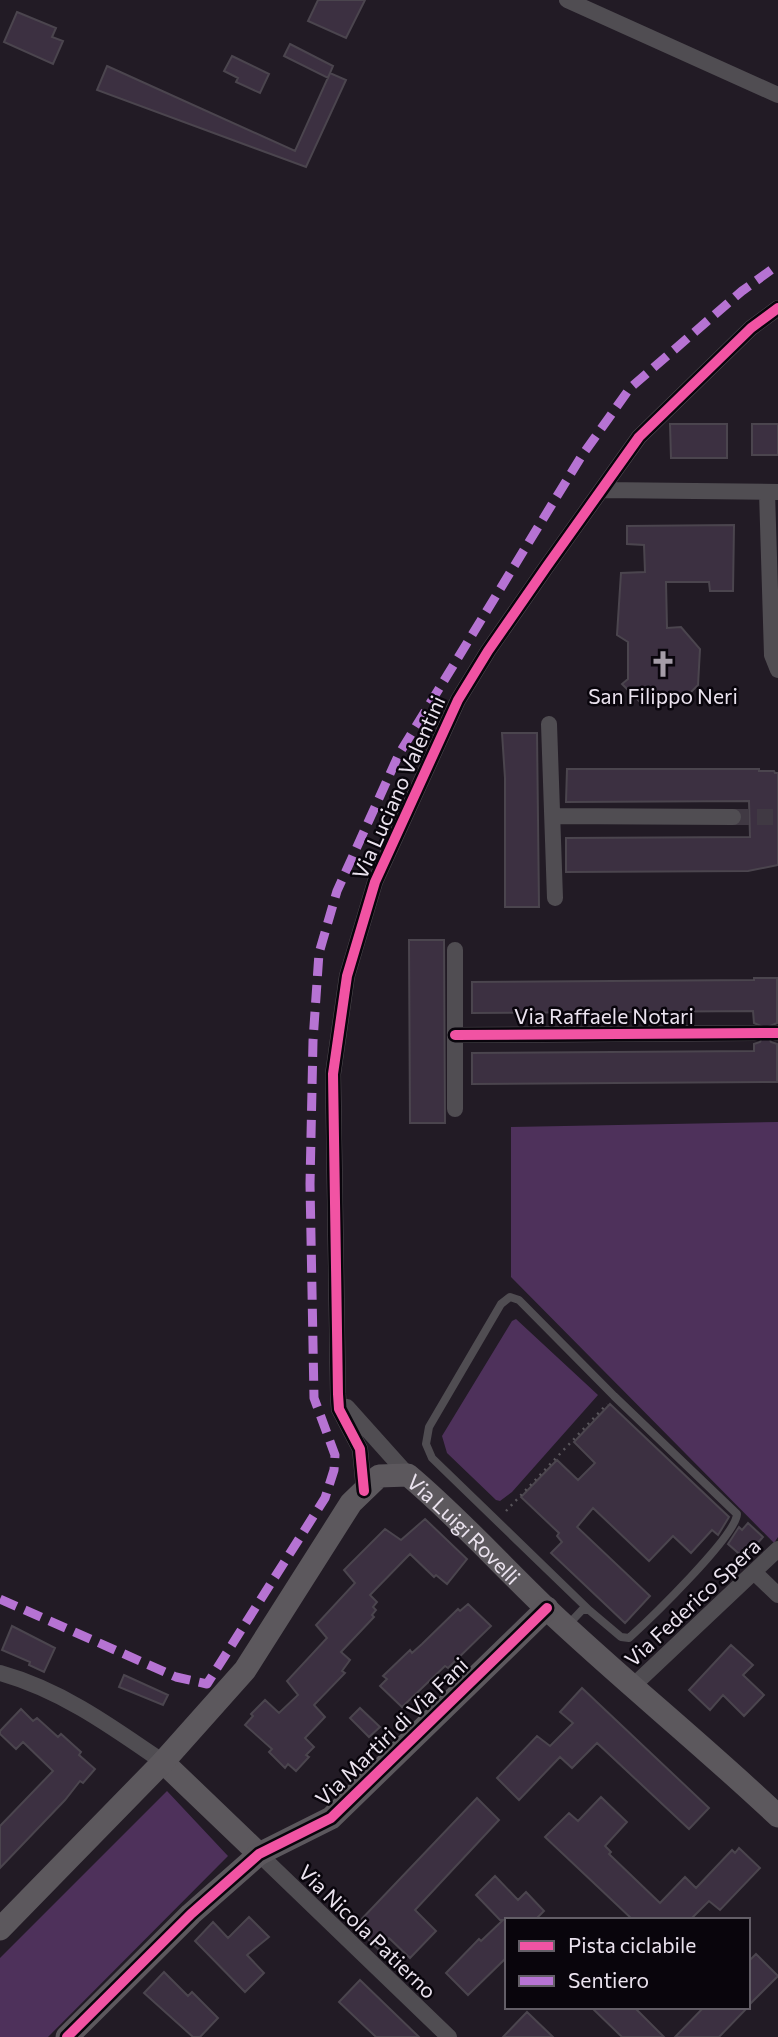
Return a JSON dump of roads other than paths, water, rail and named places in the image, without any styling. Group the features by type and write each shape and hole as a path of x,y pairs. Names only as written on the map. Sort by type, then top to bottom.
{"street":[{"path":"567,0 778,95"},
{"name":"Via Luciano Valentini","path":"364,1491 360,1448 339,1409 333,1074 347,976 375,881 458,701 488,651 639,437 751,328 778,309"},
{"path":"602,490 773,492 772,655 778,670"},
{"path":"549,724 555,898"},
{"path":"553,816 733,817"},
{"path":"455,950 455,1110"},
{"name":"Via Raffaele Notari","path":"455,1035 754,1033"},
{"path":"338,1394 351,1414 408,1475"},
{"name":"Via Luigi Rovelli","path":"163,1762 245,1670 351,1503 379,1476 408,1475 472,1532 547,1608 778,1816"},
{"name":"Via Federico Spera","path":"634,1685 778,1549"},
{"path":"754,1572 778,1595"},
{"name":"Via Martiri di Via Fani","path":"67,2037 191,1914 259,1854 331,1818 547,1608"},
{"path":"0,1673 20,1678 59,1695 100,1718 163,1762 259,1854"},
{"path":"0,1929 163,1762"},
{"name":"Via Nicola Patierno","path":"259,1854 449,2037"}],"lane":[{"path":"567,1626 582,1610 589,1610 621,1637 629,1638 724,1541 736,1521 737,1514 519,1300 510,1297 501,1304 429,1427 426,1444 432,1458 589,1610"}],"tunnel":[{"path":"733,817 778,817"}],"place":[{"name":"San Filippo Neri","path":"663,664"}]}
